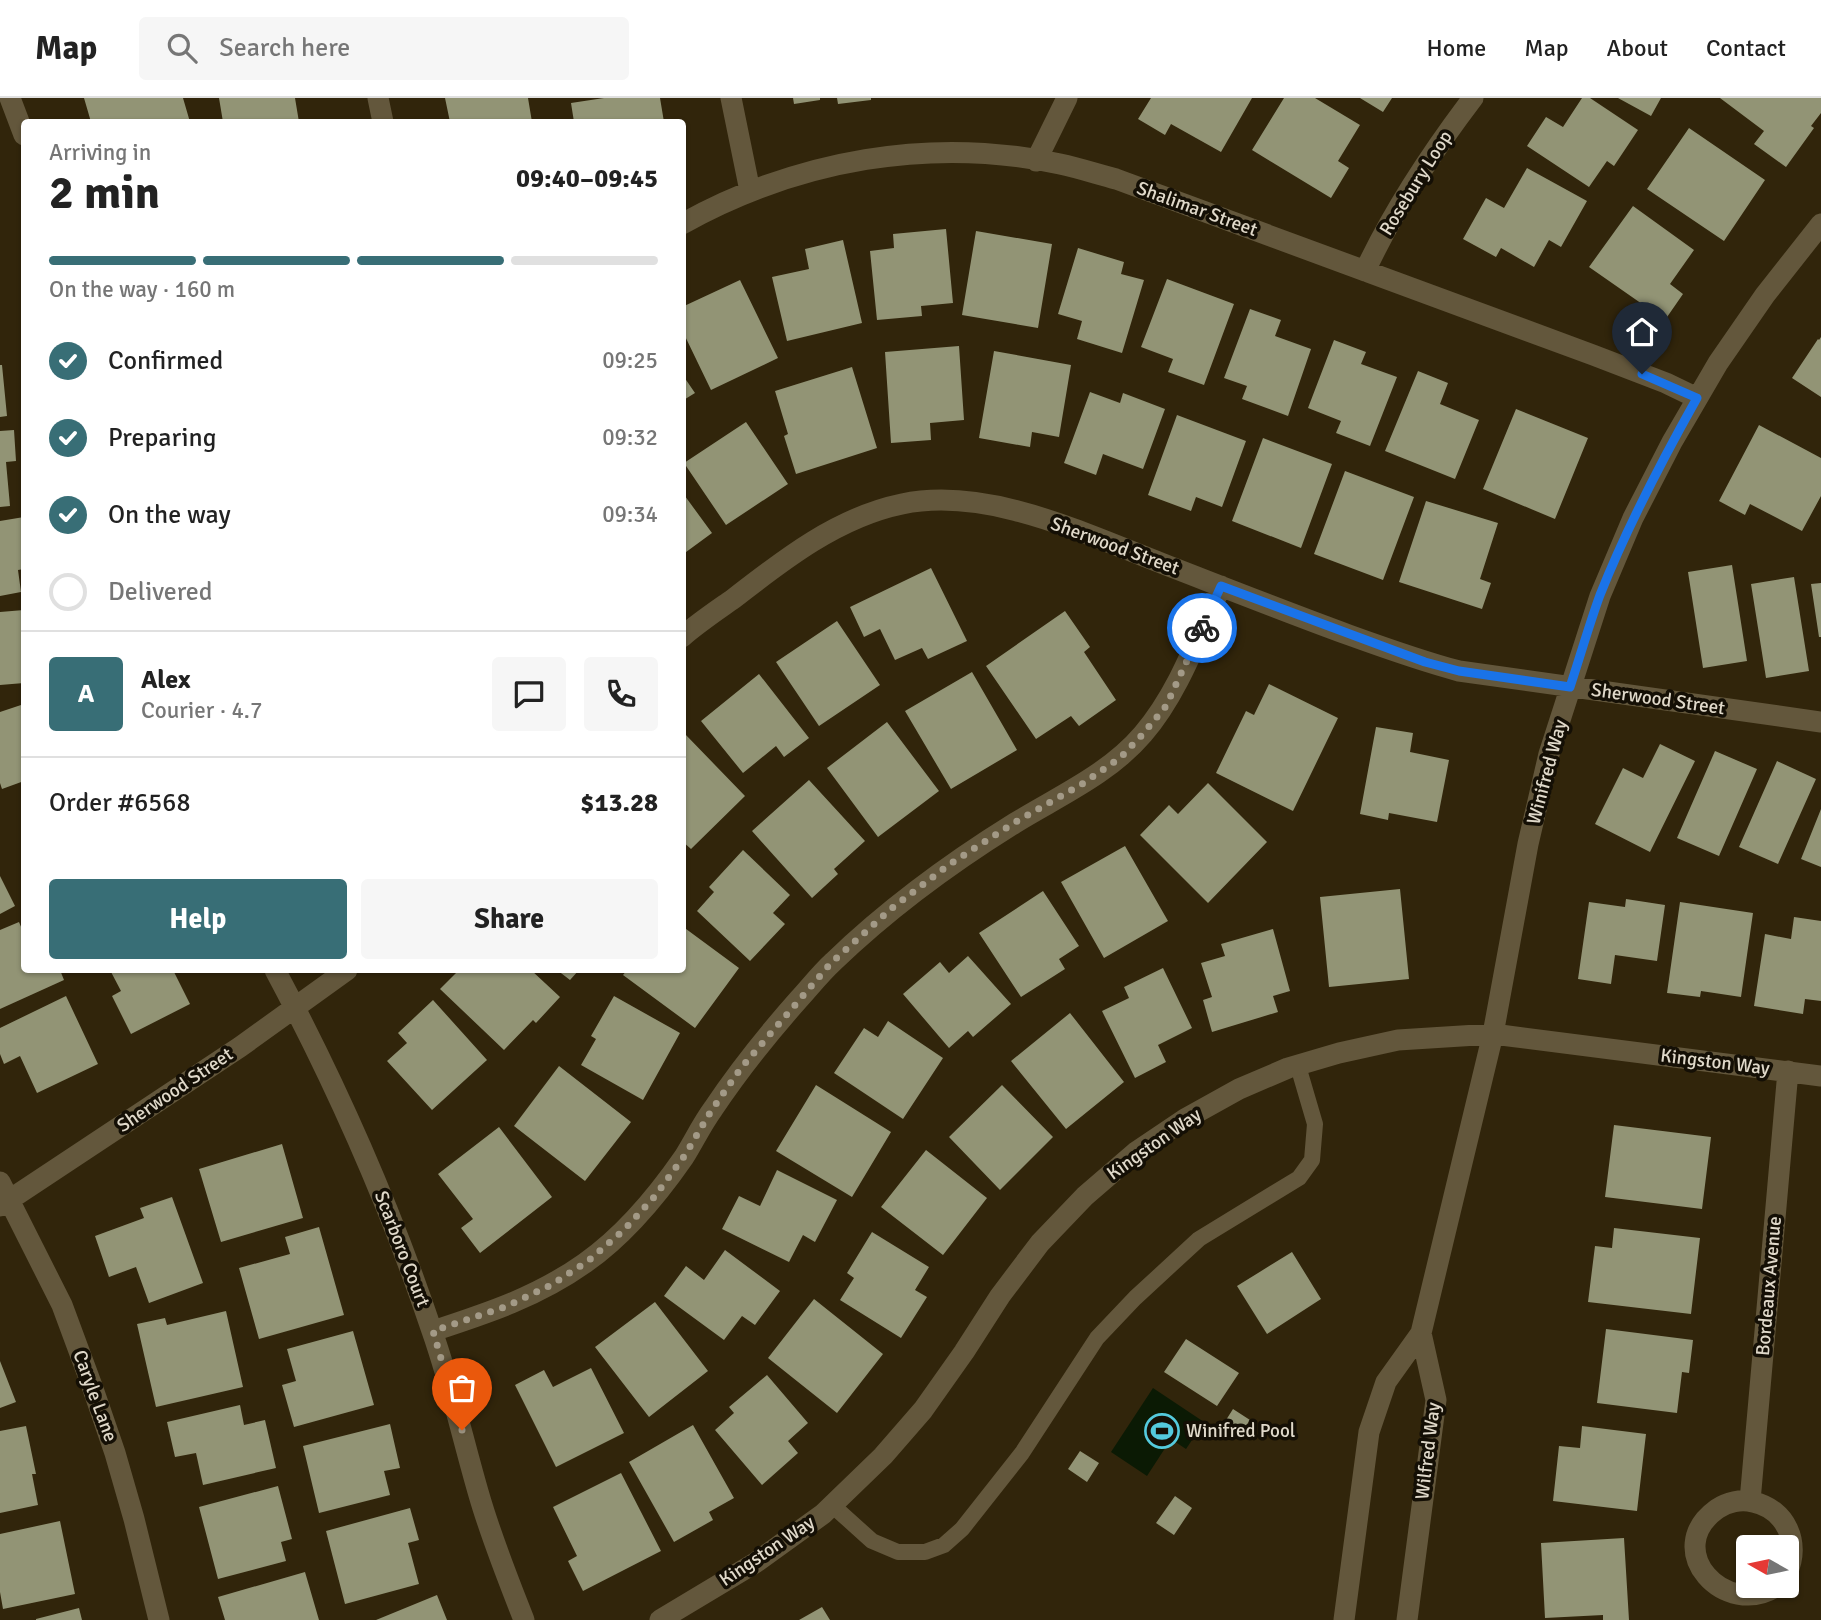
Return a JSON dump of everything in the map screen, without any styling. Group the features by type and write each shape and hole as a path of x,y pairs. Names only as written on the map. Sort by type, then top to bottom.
{"street":[{"path":"10,98 21,127"},
{"path":"378,98 382,119"},
{"path":"732,98 750,191"},
{"path":"1036,160 1067,98"},
{"name":"Rosebury Loop","path":"1365,271 1383,233 1415,182 1450,128 1474,98"},
{"name":"Shalimar Street","path":"686,221 750,191 820,168 883,156 946,152 1036,160 1116,179 1593,355 1697,398"},
{"name":"Winifred Way","path":"1421,1333 1493,1034 1528,844 1549,754 1600,596 1633,518 1697,398 1765,295 1821,225"},
{"name":"Sherwood Street","path":"686,634 766,573 861,515 902,504 936,499 975,501 1062,525 1425,662 1459,671 1821,722"},
{"path":"433,1331 505,1307 551,1285 588,1261 624,1230 655,1196 685,1155 741,1068 831,963 892,908 950,864 1082,784 1120,758 1142,735 1166,706 1221,586"},
{"name":"Scarboro Court","path":"277,973 335,1090 378,1185 412,1272 433,1331 479,1495 501,1563 524,1620"},
{"name":"Sherwood Street","path":"3,1196 218,1062 343,973"},
{"name":"Kingston Way","path":"660,1620 755,1563 823,1514 883,1456 923,1410 1000,1296 1040,1243 1085,1196 1136,1152 1185,1119 1239,1089 1339,1052 1398,1040 1493,1034 1821,1076"},
{"name":"Bordeaux Avenue","path":"1750,1501 1788,1071"},
{"name":"Caryle Lane","path":"3,1196 62,1306 92,1386 134,1519 159,1620"},
{"path":"1344,1620 1369,1432 1385,1382 1421,1333"},
{"name":"Wilfred Way","path":"1407,1620 1436,1400 1421,1333"},
{"path":"1755,1598 1738,1599 1723,1595 1710,1586 1701,1574 1696,1559 1695,1544 1699,1529 1708,1516 1720,1506 1735,1501 1750,1501 1767,1506 1780,1516 1790,1535"}],"lane":[{"path":"832,1504 872,1541 898,1552 925,1552 944,1545 962,1529 1022,1453 1097,1338 1135,1298 1199,1239 1299,1178 1312,1160 1315,1124 1298,1066"}],"shaded area":[{"name":"Winifred Pool","path":"1153,1388 1204,1422 1186,1449 1171,1439 1147,1476 1111,1452"}],"building":[{"path":"84,98 183,98 189,119 90,119"},
{"path":"219,98 295,98 298,119 222,119"},
{"path":"445,98 528,98 532,119 449,119"},
{"path":"604,98 660,98 664,119 574,119 571,103"},
{"path":"793,98 820,98 820,100 794,104"},
{"path":"837,98 871,98 871,100 838,104"},
{"path":"1151,98 1252,98 1221,152 1171,124 1165,135 1138,119"},
{"path":"1284,98 1315,98 1360,125 1338,161 1349,168 1331,198 1252,150"},
{"path":"1360,98 1392,98 1383,112"},
{"path":"1582,98 1590,98 1638,130 1614,166 1607,161 1589,187 1527,146 1546,117 1563,127"},
{"path":"1618,98 1661,98 1651,116"},
{"path":"1720,98 1821,98 1821,113 1811,126 1814,128 1786,167 1754,144 1764,131"},
{"path":"1689,128 1765,180 1724,241 1647,189"},
{"path":"1527,168 1587,201 1561,247 1549,240 1534,267 1501,248 1496,257 1463,239 1486,198 1504,208"},
{"path":"1633,206 1694,250 1670,284 1683,294 1665,320 1589,267"},
{"path":"946,229 953,303 921,306 922,316 877,320 870,251 894,248 893,234"},
{"path":"976,231 1052,244 1038,328 962,315"},
{"path":"843,240 862,323 787,341 772,277 809,269 805,249"},
{"path":"1078,248 1124,262 1121,274 1144,280 1122,353 1077,339 1082,321 1058,314"},
{"path":"1167,279 1234,304 1204,385 1168,372 1173,359 1141,347"},
{"path":"740,280 778,358 711,390 686,338 686,305"},
{"path":"1250,309 1281,320 1275,336 1311,349 1288,416 1242,399 1247,386 1224,378"},
{"path":"1821,337 1821,397 1792,378"},
{"path":"1334,340 1366,352 1361,364 1397,377 1370,446 1336,433 1341,421 1308,408"},
{"path":"959,346 964,420 930,423 931,440 891,443 885,352"},
{"path":"994,351 1071,365 1059,437 1032,432 1030,447 979,438"},
{"path":"0,365 7,416 0,417"},
{"path":"852,367 877,448 796,474 784,436 788,434 775,391"},
{"path":"1418,371 1448,383 1440,404 1479,420 1455,479 1385,451"},
{"path":"686,380 695,393 686,399"},
{"path":"1090,392 1120,403 1123,393 1165,409 1143,469 1103,454 1096,475 1064,463"},
{"path":"1516,409 1588,438 1555,519 1483,489"},
{"path":"1177,415 1246,441 1222,507 1196,497 1191,511 1148,495"},
{"path":"746,422 788,484 726,525 686,466 686,462"},
{"path":"1759,425 1821,458 1821,496 1802,531 1750,504 1745,515 1719,501"},
{"path":"14,430 16,461 6,462 10,506 0,507 0,431"},
{"path":"1263,438 1332,464 1301,548 1232,521"},
{"path":"1345,471 1414,497 1383,580 1314,554"},
{"path":"686,497 712,533 686,552"},
{"path":"1426,501 1498,523 1480,579 1491,583 1482,609 1399,582"},
{"path":"21,518 21,570 18,570 21,592 0,596 0,521"},
{"path":"1732,565 1747,661 1703,668 1688,572"},
{"path":"931,568 967,641 928,659 922,648 895,660 880,629 864,637 850,607"},
{"path":"1794,577 1809,671 1766,678 1751,584"},
{"path":"1821,583 1821,637 1819,637 1811,584"},
{"path":"21,610 21,683 0,685 0,612"},
{"path":"1065,611 1090,647 1084,652 1116,700 1079,726 1071,716 1036,739 986,666"},
{"path":"837,621 880,685 819,726 776,662"},
{"path":"972,672 1017,750 951,789 905,711"},
{"path":"759,674 809,738 784,757 776,746 743,773 701,721"},
{"path":"1269,684 1338,718 1293,811 1216,773 1246,711 1254,715"},
{"path":"21,705 21,782 2,789 0,783 0,712"},
{"path":"887,722 939,791 878,837 827,768"},
{"path":"1376,727 1413,733 1410,752 1449,760 1437,822 1389,813 1388,820 1360,814"},
{"path":"686,735 745,796 691,849 686,845"},
{"path":"1660,744 1695,761 1650,852 1595,824 1623,768 1643,778"},
{"path":"1715,751 1757,769 1719,856 1677,838"},
{"path":"1777,761 1816,779 1778,864 1739,847"},
{"path":"809,780 865,841 834,869 838,874 812,898 752,831"},
{"path":"1208,783 1267,842 1208,903 1140,835 1169,805 1178,814"},
{"path":"1821,809 1821,867 1801,859"},
{"path":"1125,846 1168,921 1104,958 1061,882"},
{"path":"743,850 790,895 773,913 785,924 750,961 697,911 714,892 709,887"},
{"path":"0,876 15,906 0,914"},
{"path":"1400,889 1409,979 1329,987 1320,897"},
{"path":"1043,891 1079,946 1059,959 1065,969 1021,997 979,933"},
{"path":"1626,899 1665,905 1657,961 1615,955 1611,984 1578,979 1589,902 1625,907"},
{"path":"1680,902 1753,913 1741,997 1701,991 1700,997 1667,993"},
{"path":"1794,917 1821,921 1821,1001 1805,999 1803,1014 1754,1006 1765,934 1791,939"},
{"path":"19,922 21,973 61,973 64,980 0,1009 0,930"},
{"path":"686,929 739,968 695,1028 623,975 686,973"},
{"path":"1273,929 1290,991 1273,996 1278,1012 1212,1032 1203,1000 1212,997 1201,963 1225,956 1221,944"},
{"path":"968,956 1011,1004 973,1037 968,1031 949,1048 903,994 940,962 949,973"},
{"path":"1163,968 1192,1028 1158,1045 1166,1062 1135,1078 1102,1011 1129,998 1124,987"},
{"path":"112,973 174,973 190,1004 131,1034 112,996 121,991"},
{"path":"456,973 534,973 560,997 536,1023 533,1020 504,1050 440,989"},
{"path":"561,973 576,973 570,980"},
{"path":"66,996 98,1064 37,1093 20,1056 4,1064 0,1054 0,1028"},
{"path":"614,996 680,1033 643,1100 581,1065 596,1039 591,1036"},
{"path":"433,1000 487,1060 432,1110 387,1061 407,1043 398,1033"},
{"path":"1070,1013 1124,1082 1066,1129 1011,1061"},
{"path":"888,1021 943,1058 903,1119 834,1073 864,1028 878,1037"},
{"path":"559,1066 631,1122 585,1181 514,1126"},
{"path":"816,1085 891,1132 852,1197 776,1151"},
{"path":"1002,1085 1053,1137 1000,1190 949,1137"},
{"path":"1614,1125 1711,1137 1702,1209 1605,1197"},
{"path":"499,1127 552,1197 480,1253 461,1228 473,1219 438,1174"},
{"path":"282,1144 303,1218 221,1242 199,1169"},
{"path":"926,1150 987,1198 943,1255 881,1207"},
{"path":"777,1170 837,1200 815,1242 803,1235 789,1262 722,1229 739,1196 760,1206"},
{"path":"172,1197 203,1283 149,1303 136,1267 109,1277 95,1236 144,1218 140,1208"},
{"path":"319,1227 344,1315 259,1339 239,1268 290,1254 285,1237"},
{"path":"1614,1228 1700,1238 1691,1314 1588,1302 1595,1246 1612,1248"},
{"path":"872,1232 929,1267 915,1290 927,1297 901,1338 840,1300 854,1278 847,1273"},
{"path":"725,1250 780,1291 755,1325 742,1316 724,1340 664,1296 686,1266 704,1280"},
{"path":"1292,1252 1321,1299 1267,1334 1237,1286"},
{"path":"814,1299 883,1354 837,1413 768,1358"},
{"path":"655,1302 708,1371 649,1417 595,1347"},
{"path":"226,1311 243,1387 156,1407 137,1324 165,1318 167,1325"},
{"path":"1606,1329 1693,1340 1689,1373 1682,1372 1677,1413 1597,1403"},
{"path":"353,1331 374,1405 294,1427 282,1385 296,1381 287,1349"},
{"path":"1186,1339 1239,1373 1217,1406 1164,1372"},
{"path":"0,1361 16,1402 0,1408"},
{"path":"591,1368 624,1433 556,1467 515,1385 544,1370 553,1387"},
{"path":"767,1375 808,1423 788,1441 798,1453 762,1485 715,1430 734,1413 729,1407"},
{"path":"240,1405 244,1425 265,1420 276,1468 203,1485 196,1453 175,1457 167,1422"},
{"path":"1233,1409 1250,1420 1237,1439 1221,1428"},
{"path":"390,1424 400,1468 384,1471 390,1495 319,1513 303,1446"},
{"path":"693,1425 734,1498 709,1512 713,1520 674,1542 629,1462"},
{"path":"26,1426 36,1474 32,1474 38,1505 0,1513 0,1431"},
{"path":"1582,1426 1646,1434 1637,1511 1553,1501 1559,1446 1580,1448"},
{"path":"1080,1451 1099,1463 1087,1482 1068,1469"},
{"path":"621,1473 661,1551 583,1591 568,1561 577,1556 553,1507"},
{"path":"278,1486 292,1539 281,1542 286,1561 218,1579 199,1507"},
{"path":"1175,1496 1192,1508 1174,1535 1156,1523"},
{"path":"410,1508 419,1540 408,1543 419,1584 345,1604 326,1531"},
{"path":"60,1521 75,1594 3,1609 0,1592 0,1534"},
{"path":"1624,1538 1629,1620 1603,1620 1603,1615 1545,1618 1541,1543"},
{"path":"305,1572 319,1620 225,1620 218,1597"},
{"path":"437,1595 447,1620 376,1620"},
{"path":"822,1607 830,1620 799,1620"},
{"path":"79,1608 82,1620 36,1620 36,1619"}],"way so far":[{"path":"462,1430 433,1331 505,1307 551,1285 588,1261 624,1230 655,1196 685,1155 741,1068 831,963 892,908 950,864 1120,758 1166,706 1202,628"}],"place":[{"name":"Winifred Pool","path":"1162,1431"}],"route":[{"path":"1202,628 1221,586 1425,662 1459,671 1570,687 1600,596 1633,518 1697,398 1642,374"}]}
